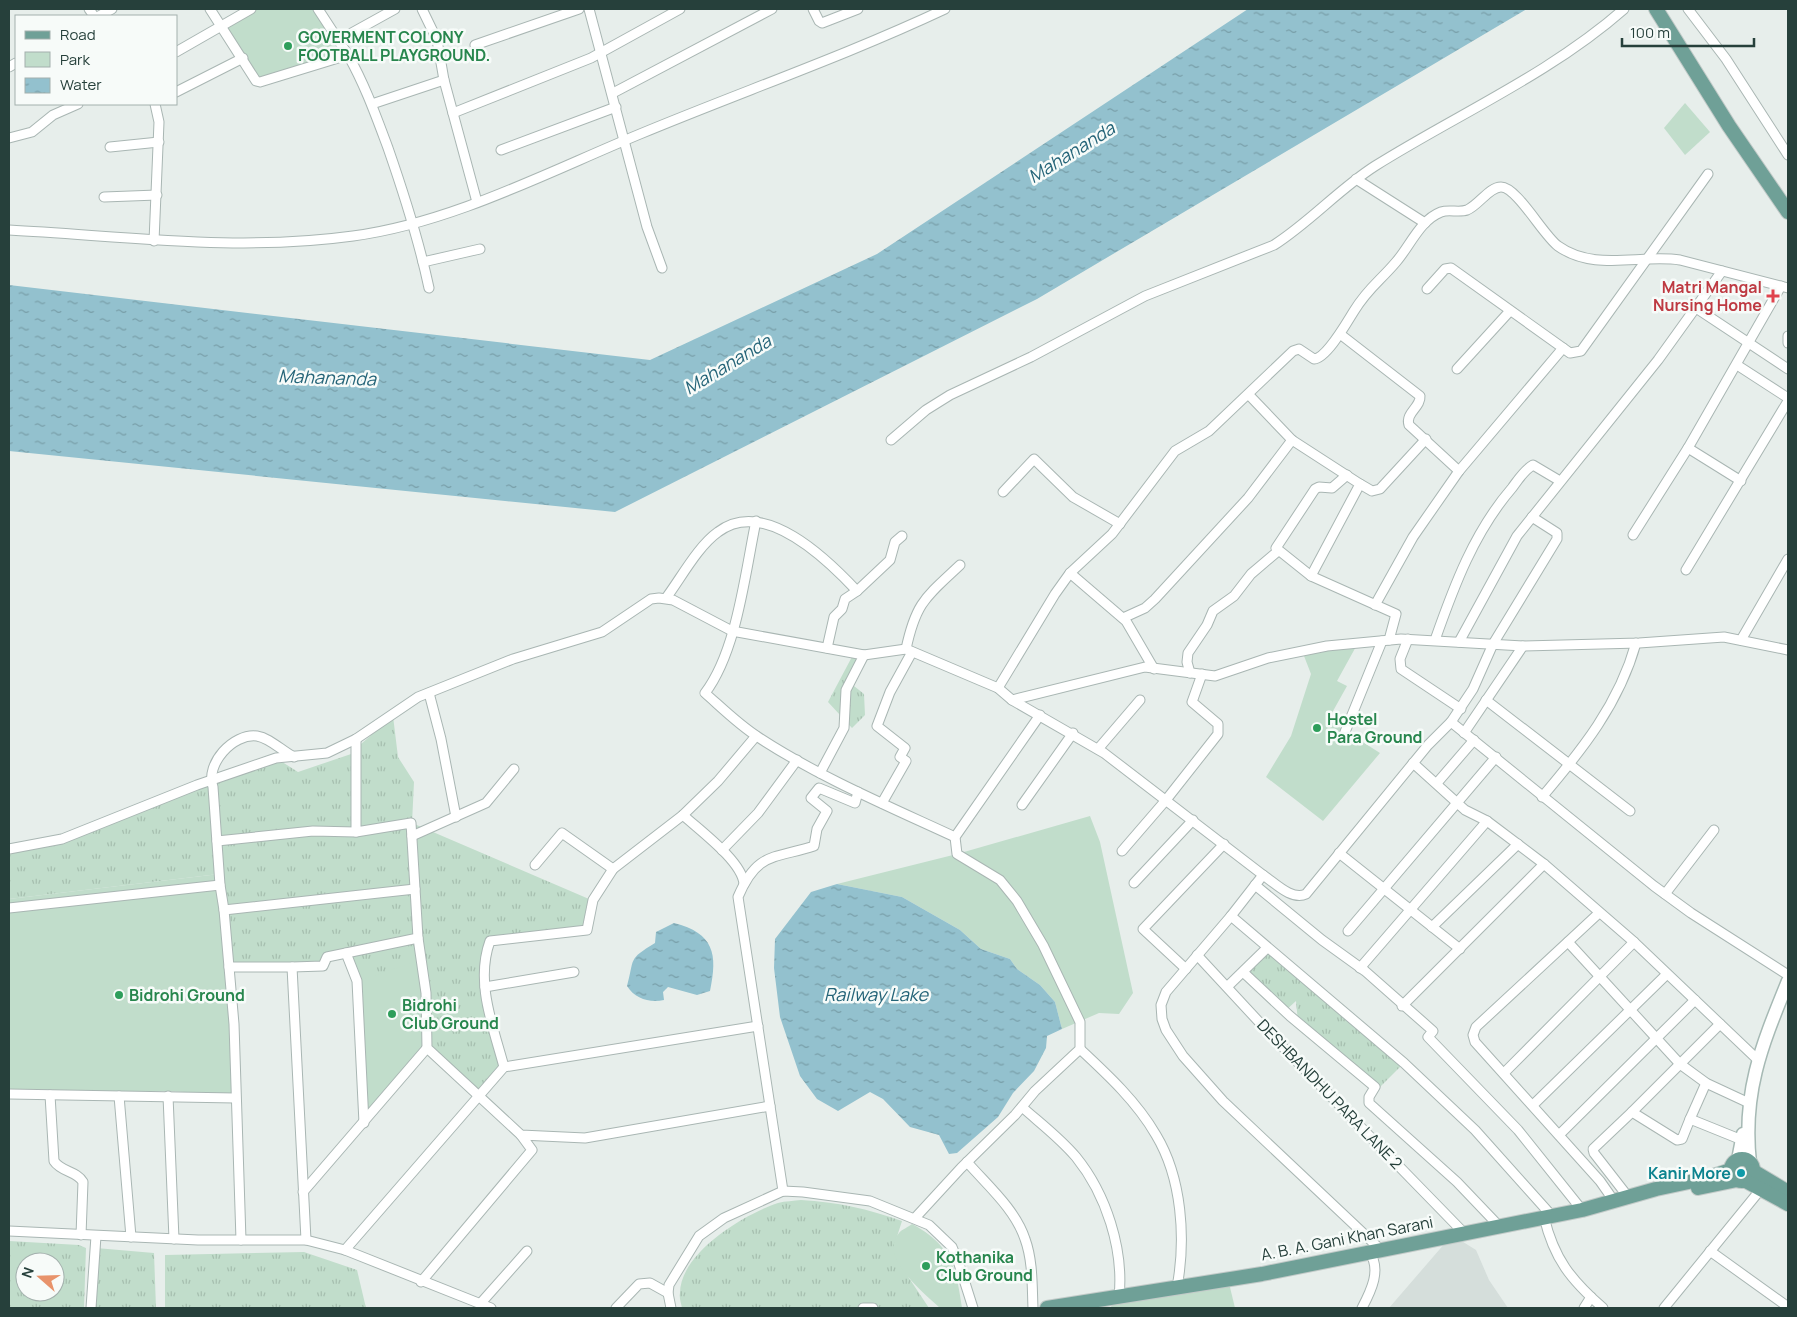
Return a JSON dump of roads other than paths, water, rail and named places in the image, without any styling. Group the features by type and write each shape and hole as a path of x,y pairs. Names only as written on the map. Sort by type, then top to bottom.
{"main road":[{"path":"1656,9 1729,126 1788,212"},
{"path":"1743,1170 1749,1103 1758,1060 1788,981"},
{"path":"1747,1122 1742,1140 1743,1170 1761,1189 1788,1204"},
{"path":"1743,1170 1788,1192"},
{"name":"A. B. A. Gani Khan Sarani","path":"1047,1308 1262,1274 1582,1210 1653,1192 1656,1189 1743,1170"}],"street":[{"path":"101,15 112,9"},
{"path":"210,9 256,80 260,82 348,56"},
{"path":"178,51 251,9"},
{"path":"318,9 339,40 372,104 413,224 430,288"},
{"path":"339,40 395,9"},
{"path":"422,9 437,40 444,80 476,202"},
{"path":"475,45 579,9"},
{"path":"590,9 647,227 662,268"},
{"path":"453,113 555,74 602,52 680,9"},
{"path":"613,93 772,9"},
{"path":"812,9 822,23 858,9"},
{"path":"9,230 154,241 263,244 353,236 413,224 476,202 868,43 945,9"},
{"path":"891,440 926,410 950,396 1031,357 1145,296 1274,245 1288,236 1356,179 1574,49 1624,9"},
{"path":"1688,9 1726,59 1788,156"},
{"path":"178,91 243,58"},
{"path":"372,104 444,80"},
{"path":"9,138 32,132 48,119 76,105"},
{"path":"154,241 159,142 159,122 155,105"},
{"path":"501,150 616,108"},
{"path":"110,147 159,142"},
{"path":"1427,289 1449,268 1509,312 1570,353 1581,351 1708,174"},
{"path":"1356,179 1425,223"},
{"path":"998,688 1055,594 1070,574 1120,524 1175,451 1209,431 1293,351 1299,349 1316,359 1340,334 1370,288 1395,264 1425,223 1441,212 1466,210 1500,186 1513,192 1541,228 1558,246 1576,255 1599,260 1620,261 1649,258 1680,260 1785,287 1749,343 1688,448 1633,534"},
{"path":"104,197 157,195"},
{"path":"423,262 480,249"},
{"path":"1459,642 1506,552 1560,481 1658,360 1722,271"},
{"path":"1696,308 1788,369"},
{"path":"1457,369 1509,312"},
{"path":"1340,334 1420,396 1420,401 1407,421 1409,425 1459,471"},
{"path":"1788,336 1788,343"},
{"path":"1375,605 1413,537 1459,471 1563,348"},
{"path":"1686,570 1741,481 1788,399 1737,365"},
{"path":"1249,394 1292,440 1372,491 1380,489 1426,439"},
{"path":"1123,618 1145,608 1155,599 1248,498 1292,440"},
{"path":"1688,448 1741,481"},
{"path":"1003,492 1034,459 1073,498 1120,524"},
{"path":"1435,640 1466,559 1495,507 1533,465 1560,481"},
{"path":"1345,732 1396,614 1311,576 1278,552 1276,544 1318,487 1332,488 1347,475"},
{"path":"1311,576 1360,484"},
{"path":"9,849 62,839 211,780 276,758 327,754 356,739 418,697 513,659 602,632 651,599 666,598 732,631 864,655 909,651 998,688 1012,700 1073,733 1098,749 1263,875 1293,895 1300,897 1306,894 1413,763 1461,709 1473,689 1493,644 1557,539 1557,533 1532,517"},
{"path":"756,521 732,631 717,677 705,693 756,736 797,760 858,792 955,837"},
{"path":"666,598 719,530 736,524 756,521 769,524 815,551 832,565 857,591"},
{"path":"827,648 834,617 842,608 845,599 857,591 890,560 893,546 902,536"},
{"path":"1190,673 1187,662 1188,653 1207,625 1213,611 1234,596 1251,574 1278,552"},
{"path":"1741,640 1788,559"},
{"path":"882,803 906,761 900,757 905,748 878,726 890,692 909,651 914,616 928,595 960,565"},
{"path":"1070,574 1123,618 1132,629 1154,669"},
{"path":"1012,700 1145,668 1215,676 1268,658 1327,646 1386,640 1435,640 1523,646 1636,643 1708,637 1741,640 1788,650"},
{"path":"1408,640 1400,659 1401,669 1461,709"},
{"path":"1542,797 1570,764 1602,721 1630,668 1636,643"},
{"path":"1464,733 1523,646"},
{"path":"820,773 844,728 846,690 864,655"},
{"path":"1122,851 1166,800 1220,730 1218,724 1192,702 1202,674"},
{"path":"429,693 441,738 456,817"},
{"path":"1098,749 1140,700"},
{"path":"1486,700 1630,811"},
{"path":"914,1218 1035,1092 1080,1049 1080,1022 1043,945 1017,901 1000,880 957,854 955,837 1040,715"},
{"path":"1451,722 1664,894 1788,975"},
{"path":"1022,805 1073,733"},
{"path":"241,1240 234,1024 211,780 214,765 226,748 241,737 257,736 268,740 294,757"},
{"path":"504,1067 485,997 485,954 490,941 587,930 594,900 613,869 683,814 718,781 756,736"},
{"path":"356,739 356,832"},
{"path":"1437,783 1474,740"},
{"path":"1348,931 1496,757"},
{"path":"722,850 758,812 797,760"},
{"path":"1413,763 1471,814 1487,821 1544,864 1634,942 1758,1060"},
{"path":"412,836 486,802 514,769"},
{"path":"783,1192 738,896 757,865 768,858 814,846 817,829 827,811 812,798 819,788 855,803 858,792"},
{"path":"683,814 722,850 742,874 744,884"},
{"path":"1134,883 1193,820"},
{"path":"1360,968 1487,821"},
{"path":"217,841 313,831 356,832 412,823 418,938 426,993 427,1048 304,1192"},
{"path":"1664,894 1714,830"},
{"path":"534,865 562,833 613,869"},
{"path":"1186,969 1143,929 1224,844"},
{"path":"1432,927 1518,844"},
{"path":"1340,853 1460,949"},
{"path":"1402,1006 1544,864"},
{"path":"1263,875 1231,916 1166,992 1161,1005 1166,1030 1183,1056 1223,1101 1375,1251 1376,1268 1373,1282 1362,1308"},
{"path":"9,908 220,885"},
{"path":"1255,885 1322,940 1360,968 1433,1031 1428,1037 1518,1130 1582,1210"},
{"path":"224,910 416,889"},
{"path":"1599,913 1476,1027 1473,1035 1475,1042 1600,1181 1614,1201"},
{"path":"1231,916 1404,1063 1475,1130 1548,1216 1556,1256 1568,1273 1591,1298 1604,1308"},
{"path":"229,967 323,966 327,957 418,938"},
{"path":"1568,942 1680,1064 1706,1083 1749,1103"},
{"path":"1504,1073 1634,942"},
{"path":"1228,986 1267,948"},
{"path":"346,953 357,981 364,1123"},
{"name":"DESHBANDHU PARA LANE 2","path":"1198,955 1273,1037 1464,1233"},
{"path":"292,966 306,1240"},
{"path":"485,987 574,972"},
{"path":"1243,972 1290,1016 1375,1086 1369,1097 1369,1103 1457,1182 1499,1226"},
{"path":"1533,1105 1667,974"},
{"path":"1559,1135 1695,1000"},
{"path":"1630,1198 1594,1153 1593,1149 1720,1024"},
{"path":"345,1250 504,1067 758,1026"},
{"path":"427,1048 521,1136 532,1150"},
{"path":"1080,1049 1109,1076 1143,1116 1156,1134 1170,1168 1177,1194 1181,1243 1177,1287"},
{"path":"1632,1112 1680,1140 1706,1083"},
{"path":"9,1094 235,1098"},
{"path":"50,1095 54,1161 60,1168 78,1176 83,1182 81,1235"},
{"path":"119,1096 132,1237"},
{"path":"168,1096 174,1239"},
{"path":"521,1136 585,1138 770,1106"},
{"path":"1022,1107 1075,1156 1097,1191 1107,1213 1117,1250 1119,1297"},
{"path":"1690,1120 1742,1140"},
{"path":"421,1282 532,1150 548,1136"},
{"path":"967,1162 1007,1208 1026,1239 1030,1260 1033,1308"},
{"path":"1664,1308 1761,1189"},
{"path":"671,1308 668,1293 669,1285 699,1236 724,1218 783,1192 803,1192 870,1201 929,1225 952,1247 973,1308"},
{"path":"9,1231 174,1239 306,1240 345,1250 421,1282 491,1308"},
{"path":"91,1308 96,1236"},
{"path":"480,1304 527,1251"},
{"path":"1710,1251 1788,1308"},
{"path":"616,1308 639,1284 650,1283 668,1293"},
{"path":"1584,1308 1591,1298"},
{"path":"863,1308 874,1308"}],"water":[{"name":"Mahananda","path":"1248,9 1527,9 1037,299 615,512 9,451 9,285 650,360 877,254"},
{"name":"Railway Lake","path":"837,884 902,897 960,930 981,949 1010,959 1017,969 1040,985 1055,1002 1062,1029 1047,1036 1046,1048 1034,1071 1013,1093 998,1117 957,1153 949,1154 939,1135 910,1127 883,1099 870,1092 838,1111 817,1099 800,1076 780,1017 774,968 775,939 811,892"},
{"path":"674,923 698,933 710,947 713,956 713,966 710,991 697,995 668,987 663,992 664,1000 653,1001 643,999 634,994 627,986 634,960 640,953 655,943 656,932"}],"place":[{"name":"GOVERMENT COLONY FOOTBALL PLAYGROUND.","path":"288,46"},
{"name":"Matri Mangal Nursing Home","path":"1773,296"},
{"name":"Hostel Para Ground","path":"1317,728"},
{"name":"Bidrohi Ground","path":"119,995"},
{"name":"Bidrohi Club Ground","path":"392,1014"},
{"name":"Kanir More","path":"1741,1173"},
{"name":"Kothanika Club Ground","path":"926,1266"}]}
